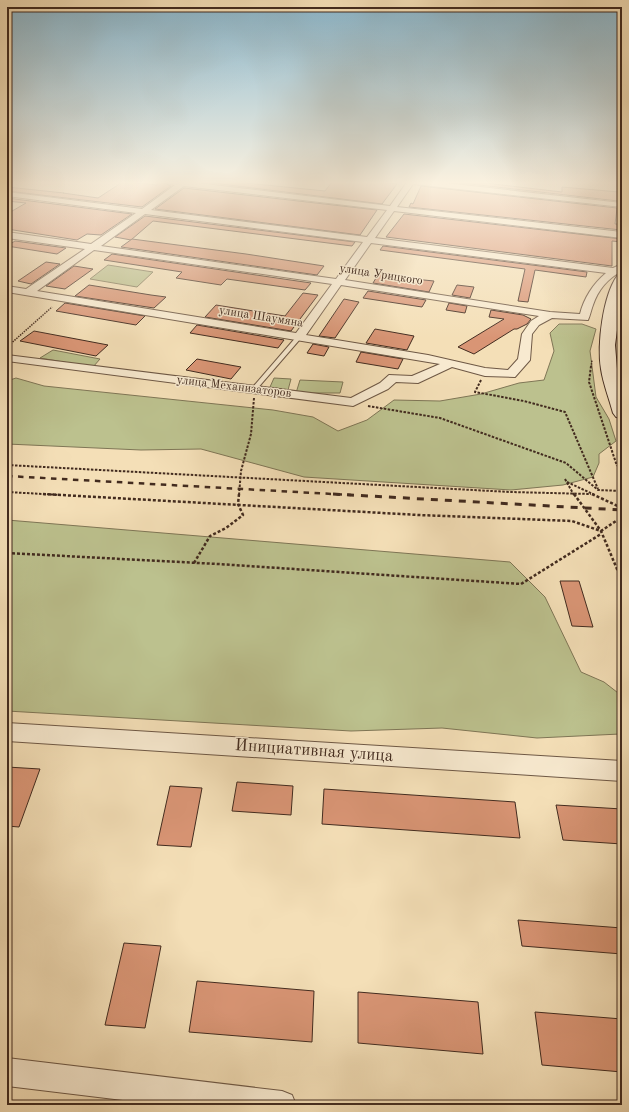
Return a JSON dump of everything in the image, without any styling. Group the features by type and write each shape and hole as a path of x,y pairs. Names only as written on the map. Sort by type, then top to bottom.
{"main road":[{"path":"619,272 607,346 608,369 622,413"},
{"path":"622,316 618,349 622,379"}],"street":[{"path":"29,292 112,234"},
{"path":"321,234 619,272"},
{"path":"299,337 374,234"},
{"name":"улица Урицкого","path":"7,235 339,282 550,315 584,318 586,305 596,288 619,272"},
{"name":"улица Шаумяна","path":"7,289 452,363 485,372 511,374 524,360 527,334 536,323 550,315"},
{"name":"улица Механизаторов","path":"7,358 354,402 384,386 393,378 414,380 452,363"},
{"name":"Инициативная улица","path":"7,732 622,771"},
{"path":"7,1072 282,1105"}],"lane":[{"path":"254,390 299,337"}],"path":[{"path":"7,347 55,304"},
{"path":"485,372 475,392 524,401 565,412 598,490"},
{"path":"194,563 210,536 226,528 243,516 238,504 240,477 251,434 254,390"},
{"path":"362,405 440,418 566,463 598,490 622,491"},
{"path":"7,465 510,492 591,494"},
{"path":"622,508 591,494 566,480 573,493 601,532 622,581"},
{"path":"7,492 420,515 572,521 601,532"},
{"path":"7,553 194,563 522,584 616,521 622,522"}],"green space":[{"path":"108,265 153,272 137,287 90,279"},
{"path":"559,324 582,324 596,329 590,351 596,397 609,419 616,441 599,454 599,463 593,477 563,485 511,490 304,477 201,449 141,450 7,444 7,381 16,378 44,386 273,410 313,417 338,431 367,420 394,400 440,401 481,394 519,383 544,380 554,351 550,333"},
{"path":"53,350 100,359 93,367 40,358"},
{"path":"274,378 291,379 288,390 270,387"},
{"path":"300,380 343,382 340,393 296,393"},
{"path":"7,520 510,562 545,597 581,672 604,682 622,696 622,730 620,734 537,738 442,728 351,731 7,711"}],"building":[{"path":"38,234 103,234 87,234 77,240"},
{"path":"119,234 138,234 131,240 115,237"},
{"path":"256,234 290,234 355,242 352,246"},
{"path":"388,234 577,234 622,239 622,242 612,241 612,266 386,237"},
{"path":"132,239 324,266 317,275 121,247"},
{"path":"15,241 66,248 57,254 7,246"},
{"path":"383,246 587,272 586,277 535,270 528,302 518,301 525,269 380,250"},
{"path":"112,254 311,283 305,290 227,279 221,285 176,278 182,272 104,260"},
{"path":"46,262 60,264 31,284 18,281"},
{"path":"74,266 93,269 65,289 46,286"},
{"path":"379,273 434,281 429,292 373,283"},
{"path":"89,285 166,297 154,308 75,296"},
{"path":"457,285 474,287 470,298 452,295"},
{"path":"368,291 426,300 422,307 363,298"},
{"path":"303,293 318,295 291,331 205,317 216,305 285,316"},
{"path":"344,299 359,302 335,338 319,336"},
{"path":"65,303 145,316 136,325 56,311"},
{"path":"449,303 467,306 465,313 446,310"},
{"path":"491,310 523,315 531,319 527,324 514,329 474,354 458,347 504,319 489,317"},
{"path":"197,325 284,340 278,348 190,333"},
{"path":"375,329 414,336 407,350 366,343"},
{"path":"34,331 108,345 96,356 20,341"},
{"path":"313,344 329,347 324,356 307,353"},
{"path":"361,352 403,359 398,369 356,362"},
{"path":"197,359 241,367 231,379 186,370"},
{"path":"560,581 579,581 593,627 572,626"},
{"path":"7,767 40,769 19,827 7,826"},
{"path":"237,782 293,786 291,815 232,811"},
{"path":"170,786 202,788 191,847 157,845"},
{"path":"324,789 515,802 520,838 322,824"},
{"path":"556,805 622,809 622,844 563,840"},
{"path":"518,920 622,928 622,954 522,946"},
{"path":"124,943 161,946 145,1028 105,1025"},
{"path":"197,981 314,991 312,1042 189,1032"},
{"path":"358,992 478,1002 483,1054 358,1043"},
{"path":"535,1012 622,1019 622,1072 542,1065"}],"railway":[{"path":"7,476 351,495"},
{"path":"333,494 622,510"}]}
